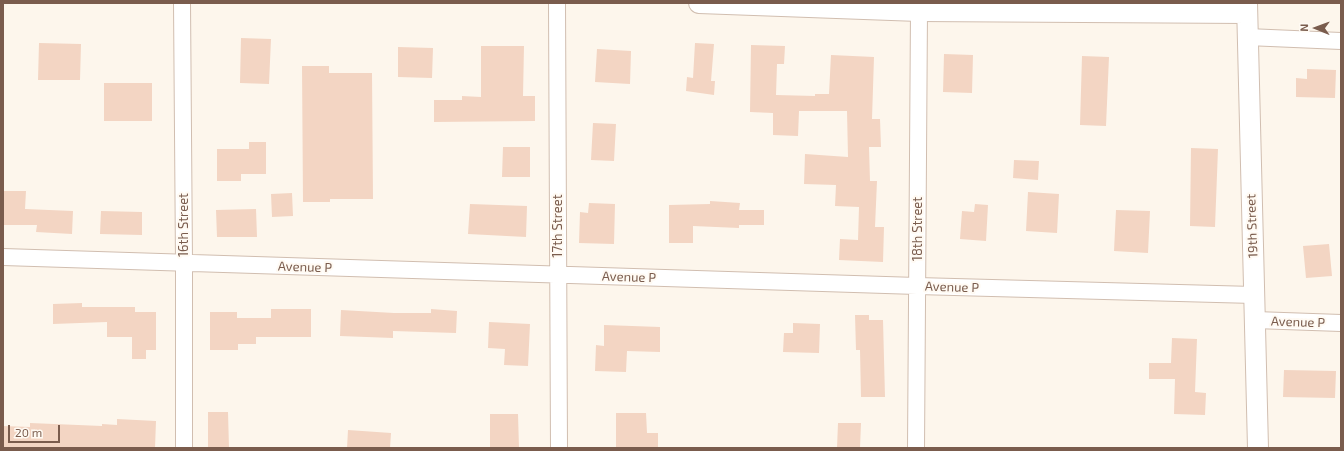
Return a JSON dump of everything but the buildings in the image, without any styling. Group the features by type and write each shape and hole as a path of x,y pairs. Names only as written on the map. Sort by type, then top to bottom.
{"street":[{"name":"16th Street","path":"182,3 184,448"},
{"name":"17th Street","path":"557,3 559,448"},
{"path":"699,3 919,11 1246,8"},
{"name":"19th Street","path":"1246,8 1258,448"},
{"name":"18th Street","path":"916,448 919,11"},
{"path":"1247,38 1341,41"},
{"name":"Avenue P","path":"3,257 917,286 1254,295"},
{"name":"Avenue P","path":"1255,320 1341,323"}]}
